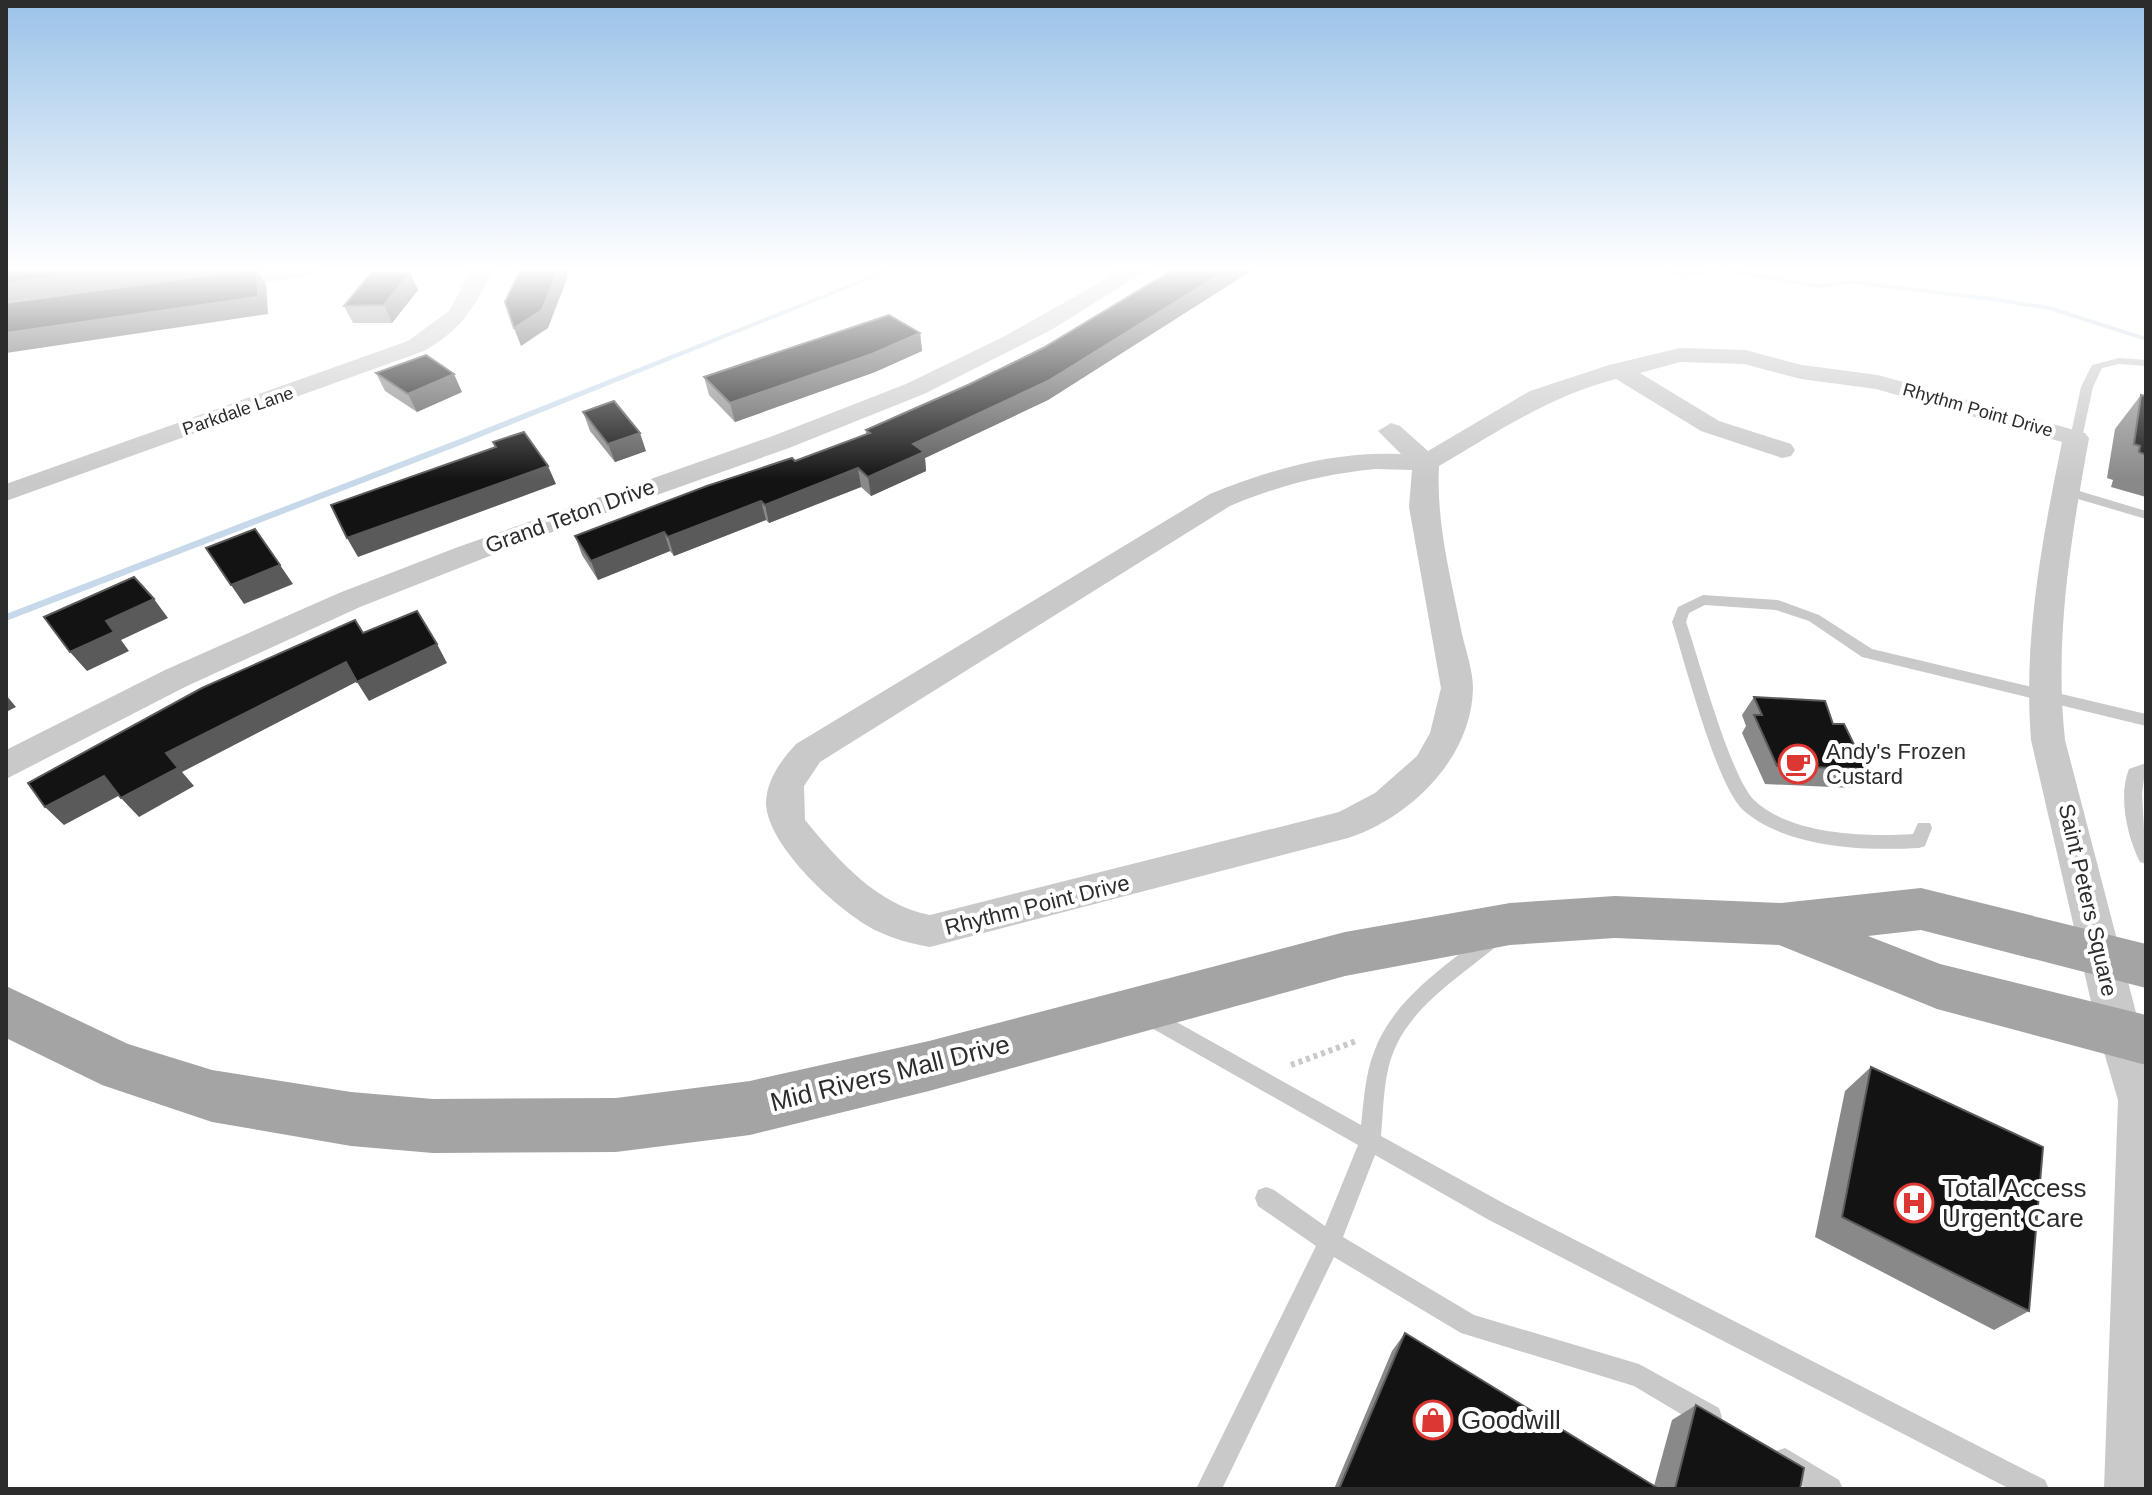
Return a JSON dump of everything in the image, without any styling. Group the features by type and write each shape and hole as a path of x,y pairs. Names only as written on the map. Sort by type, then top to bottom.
{"main road":[{"name":"Mid Rivers Mall Drive","path":"6,1010 46,1034 121,1067 212,1096 351,1119 433,1126 616,1125 750,1108 929,1066 1345,954 1510,924 1615,917 1781,924 1921,909 2123,958"},
{"name":"Mid Rivers Mall Drive","path":"1781,924 1937,986 2132,1036"}],"street":[{"name":"Parkdale Lane","path":"6,493 425,341"},
{"name":"Grand Teton Drive","path":"6,766 129,699 320,611 466,553 881,403 1011,341"},
{"name":"Rhythm Point Drive","path":"1426,463 1423,507 1456,677 1456,701 1447,733 1429,765 1395,797 1369,814 1325,831 930,931 902,927 869,909 789,826 784,814 784,789 793,770 808,753 1201,511 1257,484 1315,468 1366,461 1426,463 1527,402 1625,359 1694,354 1745,357 1801,372 1890,385 2076,438"},
{"path":"1625,359 1723,432 1782,450"},
{"path":"1391,431 1426,463"},
{"name":"Saint Peters Square","path":"2076,438 2045,636 2041,692 2048,740 2123,958 2140,1100 2131,1489"}],"lane":[{"name":"Saint Peters Square","path":"2076,438 2087,387 2098,365 2119,361 2146,363"},
{"path":"2066,491 2146,515"},
{"path":"1924,828 1919,841 1889,843 1833,836 1785,826 1746,803 1730,770 1679,622 1683,610 1703,600 1778,605 1814,618 1867,653 2041,692 2146,720"},
{"path":"2146,769 2135,773 2133,798 2139,843 2146,857"},
{"path":"1209,1489 1330,1242 1370,1141 1377,1081 1394,1029 1423,997 1510,924"},
{"path":"1137,1009 1497,1212 2036,1489"},
{"path":"1266,1198 1330,1242 1469,1325 1639,1376 1732,1430"},
{"path":"1759,1445 1830,1489"}],"path":[{"path":"1290,1065 1356,1041"}],"building":[{"path":"812,341 902,341 730,403 704,377"},
{"path":"1055,341 1113,341 1048,381 913,444 924,452 868,477 858,468 765,505 761,501 668,537 664,532 591,561 575,536 707,486 792,458 795,461 870,433 866,430"},
{"path":"426,355 454,374 408,394 376,373"},
{"path":"2141,395 2146,396 2146,455 2139,452 2140,446 2134,444"},
{"path":"614,401 640,433 608,444 583,412"},
{"path":"524,432 548,466 347,538 331,505 496,447 493,442"},
{"path":"255,529 280,565 231,585 206,548"},
{"path":"134,577 154,599 106,621 114,632 70,652 44,617"},
{"path":"417,611 437,644 357,682 346,662 166,753 178,768 121,798 104,776 45,807 28,783 202,688 355,620 363,633"},
{"path":"1754,697 1825,701 1833,724 1844,724 1866,769 1777,766 1754,715 1762,715"},
{"name":"Total Access Urgent Care","path":"1871,1067 2043,1147 2029,1311 1842,1217"},
{"name":"Goodwill","path":"1405,1333 1659,1489 1339,1489"},
{"path":"1696,1405 1804,1468 1800,1489 1675,1489"}],"waterway":[{"path":"6,618 713,341"}],"place":[{"name":"Andy's Frozen Custard","path":"1798,764"},
{"name":"Total Access Urgent Care","path":"1914,1203"},
{"name":"Goodwill","path":"1433,1420"}]}
